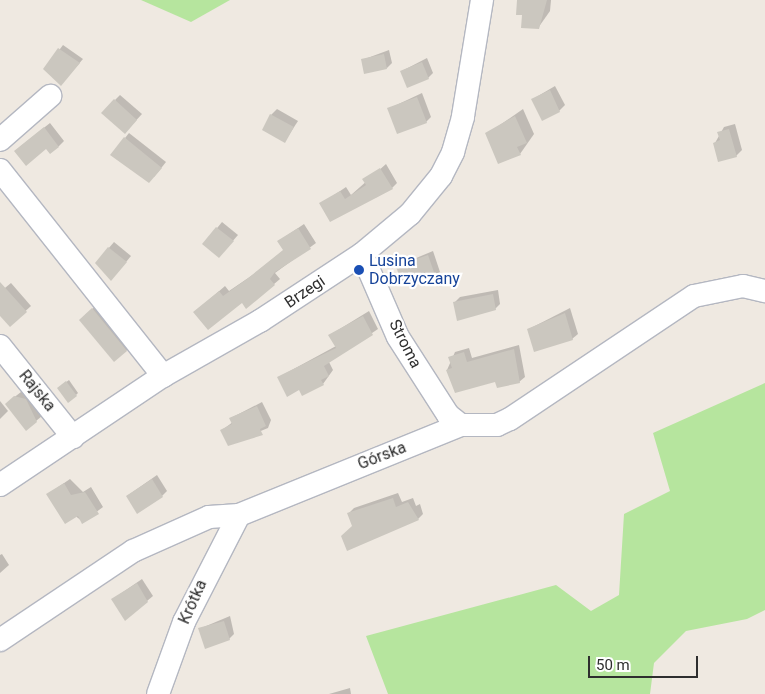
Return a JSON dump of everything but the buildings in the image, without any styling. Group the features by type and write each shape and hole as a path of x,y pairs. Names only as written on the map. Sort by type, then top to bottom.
{"street":[{"name":"Brzegi","path":"0,485 163,376 260,321 362,254 410,214 441,176 453,152 463,116 482,0"},
{"path":"0,140 50,96"},
{"path":"0,170 163,376"},
{"name":"Stroma","path":"362,254 398,337 448,415 461,426"},
{"name":"Górska","path":"0,640 133,551 209,517 239,515 461,426 497,424 510,418 694,296 744,286 765,291"},
{"name":"Rajska","path":"0,346 73,437"},
{"name":"Krótka","path":"158,694 184,622 239,515"}],"green space":[{"path":"141,0 230,0 191,22"},
{"path":"765,383 765,610 747,619 686,631 654,663 650,694 388,694 366,636 556,585 591,611 619,595 624,514 670,491 653,433"}],"place":[{"name":"Lusina Dobrzyczany","path":"359,270"}]}
